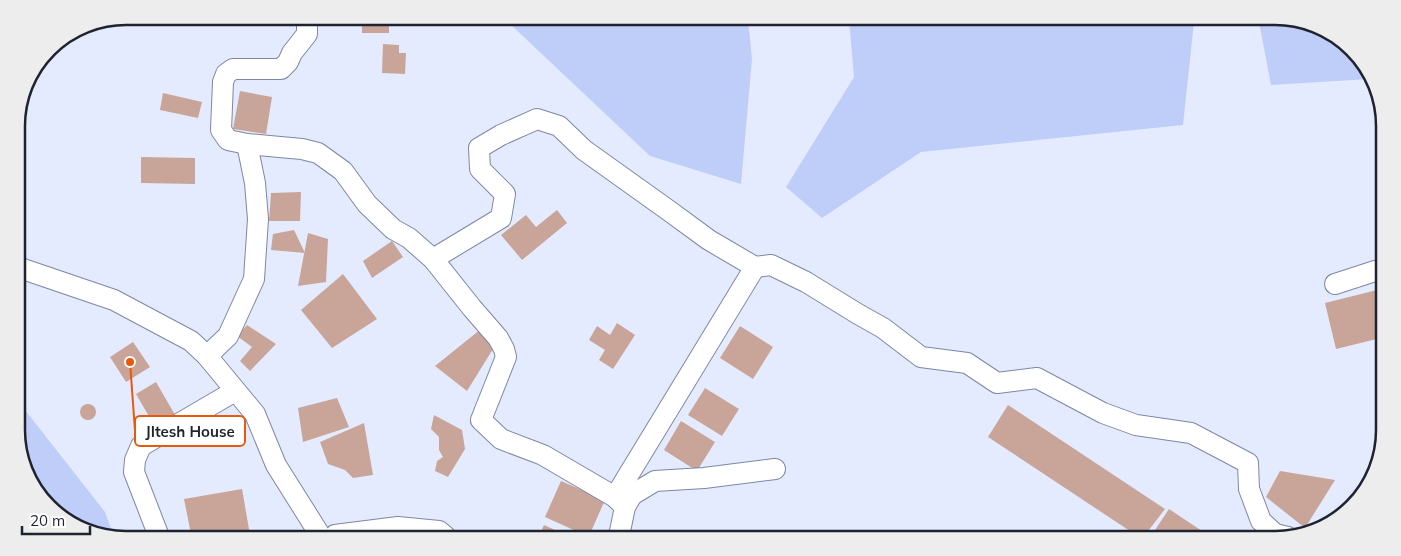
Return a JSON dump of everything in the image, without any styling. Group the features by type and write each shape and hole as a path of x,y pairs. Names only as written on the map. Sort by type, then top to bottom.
{"street":[{"path":"307,25 307,34 281,69 233,69 226,74 223,82 221,130 228,140 247,144 302,149 318,153 343,171 367,204 393,229 409,238 433,259 498,338 504,348 506,356 481,420 501,438 543,455 620,502"},
{"path":"433,259 501,218 505,194 480,169 479,148 500,135 537,118 559,126 584,150 709,240 754,266 771,265 806,282 883,328 921,357 967,363 996,383 1037,378 1103,413 1136,425 1191,433 1248,463 1250,490 1261,521 1271,531"},
{"path":"207,356 228,336 254,280 258,219 255,183 247,144"},
{"path":"618,531 620,502 754,266"},
{"path":"25,270 114,300 191,341 207,356 255,414 276,465 317,531"},
{"path":"1335,284 1376,271"},
{"path":"157,531 134,472 135,460 141,446 235,391"},
{"path":"620,502 655,481 704,478 775,469"},
{"path":"366,531 398,527 439,531"}],"shaded area":[{"path":"511,25 749,25 752,59 741,184 650,156"},
{"path":"849,25 1194,25 1183,125 921,152 822,218 786,187 854,77"},
{"path":"1260,25 1295,27 1320,35 1346,55 1364,79 1271,85"},
{"path":"25,410 105,512 111,530 81,521 59,506 50,497 35,475 30,462 26,443"}],"building":[{"path":"362,25 389,25 389,33 362,33"},
{"path":"383,44 399,45 399,53 406,53 405,74 382,73"},
{"path":"240,91 272,97 266,134 233,129"},
{"path":"163,93 202,102 198,118 160,110"},
{"path":"141,157 195,158 195,184 141,183"},
{"path":"301,192 300,221 269,221 271,193"},
{"path":"557,210 567,223 522,260 501,235 526,215 536,227"},
{"path":"294,230 305,253 271,250 273,234"},
{"path":"308,233 328,239 326,282 298,286"},
{"path":"392,241 403,257 372,278 363,261"},
{"path":"343,274 377,319 332,348 301,310"},
{"path":"1376,290 1376,339 1336,349 1325,303"},
{"path":"617,323 635,335 613,369 599,360 605,350 589,340 597,326 610,335"},
{"path":"247,325 276,344 250,371 240,361 252,347 237,336"},
{"path":"740,326 773,347 753,379 720,358"},
{"path":"481,329 496,344 467,391 435,366"},
{"path":"133,342 150,367 126,382 110,357"},
{"path":"156,382 178,420 158,432 136,394"},
{"path":"705,388 739,409 722,436 688,415"},
{"path":"337,398 349,427 303,442 298,408"},
{"path":"85,404 91,404 96,409 94,418 85,420 80,415 80,409"},
{"path":"1008,405 1165,509 1148,531 1130,531 988,437"},
{"path":"434,415 462,430 465,449 448,477 435,471 437,461 443,457 439,450 439,437 431,429"},
{"path":"681,421 715,442 697,471 664,450"},
{"path":"364,423 373,475 353,478 345,470 328,464 320,442"},
{"path":"1280,471 1335,480 1306,526 1304,527 1266,497"},
{"path":"561,481 605,500 591,531 576,531 545,517"},
{"path":"242,489 249,531 190,531 184,499"},
{"path":"1169,509 1202,531 1154,531"},
{"path":"544,525 557,531 541,531"}],"place":[{"name":"JItesh House","path":"130,362"}]}
